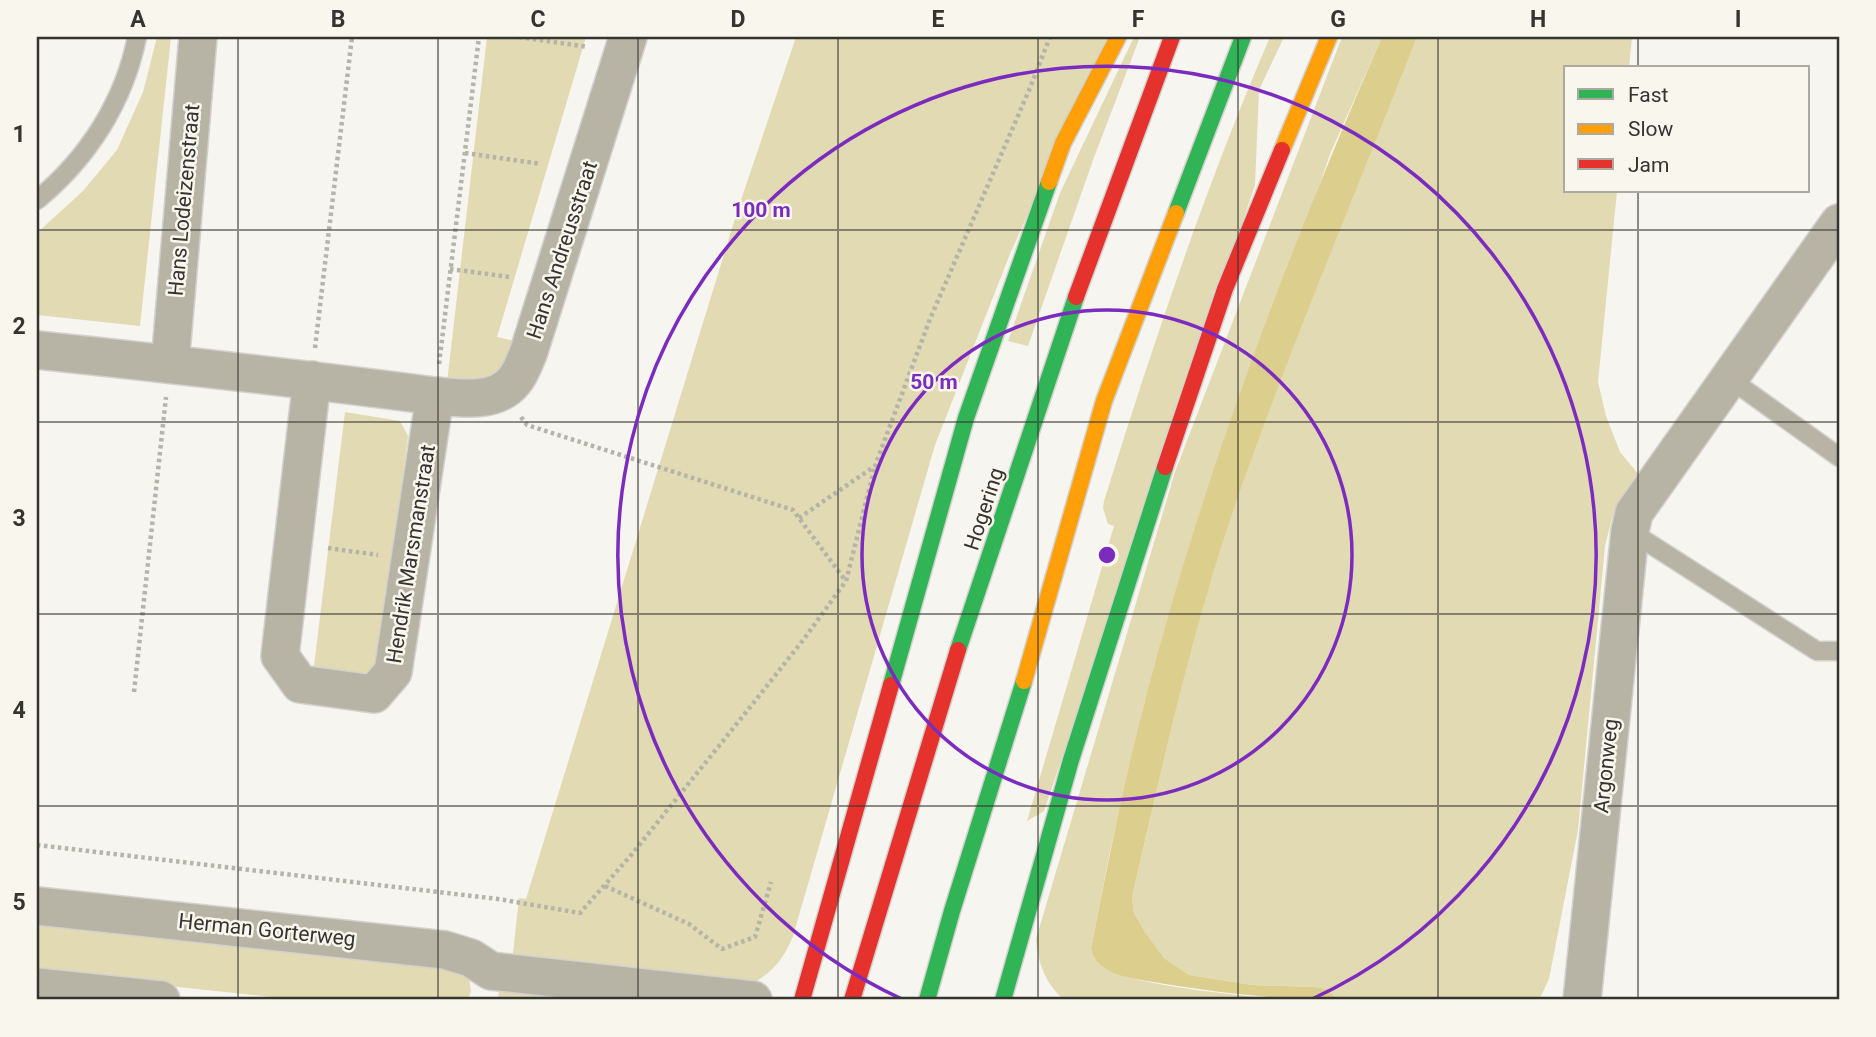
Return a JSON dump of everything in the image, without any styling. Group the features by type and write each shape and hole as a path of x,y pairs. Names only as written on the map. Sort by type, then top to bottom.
{"highway":[{"path":"803,1000 966,418 1063,143 1118,37"},
{"name":"Hogering","path":"852,1000 930,736 1073,306 1172,37"},
{"path":"927,1000 1040,630 1104,401 1242,37"},
{"path":"1003,1000 1071,760 1193,381 1230,276 1329,37"}],"street":[{"name":"Hans Lodeizenstraat","path":"170,364 198,37"},
{"name":"Hans Andreusstraat","path":"501,392 514,381 529,351 626,44"},
{"name":"Argonweg","path":"1582,1000 1634,513 1836,235"},
{"path":"37,350 435,396 472,399 501,392"},
{"name":"Hendrik Marsmanstraat","path":"312,380 280,656 300,684 374,694 393,672 435,396"},
{"name":"Herman Gorterweg","path":"37,906 445,950 471,958 488,986 753,1000"},
{"path":"37,987 161,1000"}],"lane":[{"path":"37,200 74,164 98,132 127,75 137,37"},
{"path":"1730,379 1839,457"},
{"path":"1630,531 1817,651 1839,652"}],"path":[{"path":"312,380 352,37"},
{"path":"435,396 479,37"},
{"path":"519,37 626,44"},
{"path":"37,845 498,899 580,913 605,886 781,668 846,581 875,466 930,319 1050,37"},
{"path":"465,153 541,163"},
{"path":"450,269 510,277"},
{"path":"134,692 170,364"},
{"path":"501,392 527,425 793,510 846,581"},
{"path":"799,518 875,466"},
{"path":"293,543 410,560"},
{"path":"605,886 689,924 722,949 755,937 771,882"}],"shaded area":[{"path":"157,37 171,37 140,326 37,315 37,233 83,191 117,150 143,92"},
{"path":"487,37 586,37 497,337 519,342 505,367 493,379 476,383 447,383"},
{"path":"796,37 1107,37 1010,254 935,445 793,936 786,952 765,976 750,985 512,962 519,898 526,899 737,212"},
{"path":"1134,37 1140,37 1093,160 1028,346 1008,341 1060,193"},
{"path":"1270,37 1284,37 1259,90 1255,185 1044,811 1027,821 1114,526 1108,524 1103,508 1104,501 1181,267"},
{"path":"1342,37 1382,37 1330,154 1145,701 1109,856 1091,949 1095,959 1103,967 1138,980 1286,1000 1064,1000 1044,973 1036,939 1175,472"},
{"path":"1382,37 1417,37 1299,333 1233,512 1190,655 1132,897 1134,913 1164,958 1189,975 1252,985 1327,989 1338,1000 1230,993 1125,977 1101,965 1091,949 1130,763 1168,616 1250,364 1314,199"},
{"path":"1417,37 1632,37 1629,66 1564,66 1564,192 1617,192 1598,382 1606,416 1620,452 1640,476 1612,518 1605,546 1578,830 1549,979 1539,1000 1338,1000 1327,989 1252,985 1189,975 1164,958 1134,913 1132,897 1161,773 1191,649 1215,567 1261,433 1337,234"},
{"path":"345,412 400,421 408,436 379,662 365,674 314,666"},
{"path":"37,916 440,959 469,977 471,991 468,1000 300,1000 37,972"},
{"path":"499,987 644,1000 498,1000"}],"traffic: fast":[{"path":"1176,213 1243,37"},
{"path":"891,685 966,418 1049,182"},
{"path":"958,650 1076,297"},
{"path":"1003,1000 1071,760 1165,467"},
{"path":"927,1000 1024,681"}],"traffic: slow":[{"path":"1049,182 1063,143 1118,37"},
{"path":"1282,150 1329,37"},
{"path":"1024,681 1104,401 1176,213"}],"traffic: jam":[{"path":"1076,297 1172,37"},
{"path":"1165,467 1225,289 1282,150"},
{"path":"852,1000 958,650"},
{"path":"802,1000 891,685"}]}
